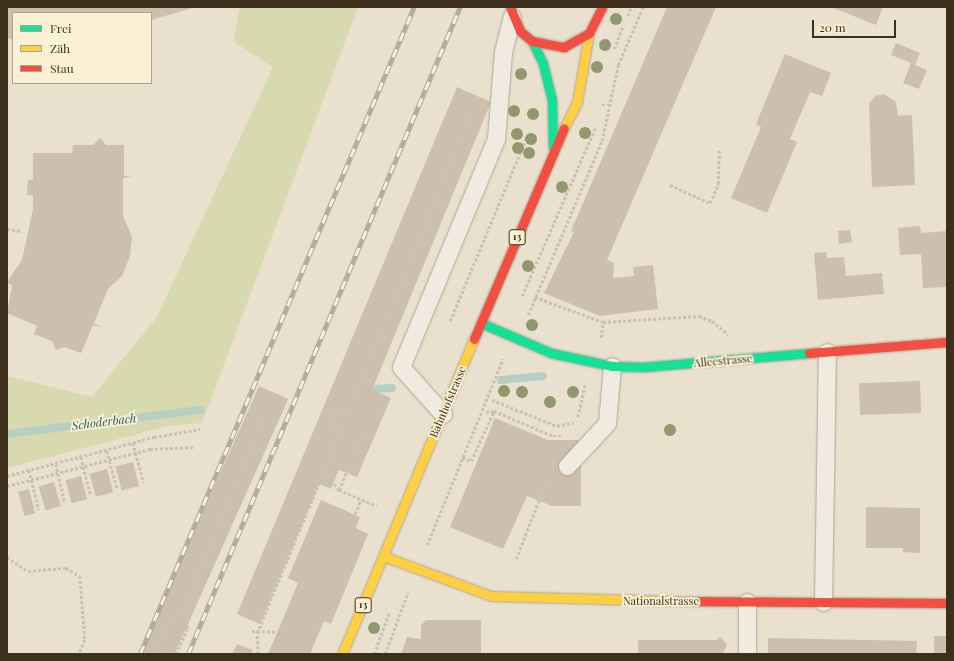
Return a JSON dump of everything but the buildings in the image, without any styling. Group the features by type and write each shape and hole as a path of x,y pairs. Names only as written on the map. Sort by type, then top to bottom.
{"street":[{"name":"Bahnhofstrasse","path":"342,654 553,151 577,102 589,33 602,7"},
{"path":"511,12 520,31 532,41 564,47 589,33"},
{"name":"Bahnhofstrasse","path":"532,41 543,64 552,100 553,151"},
{"name":"Alleestrasse","path":"480,323 551,352 612,366 643,367 947,342"},
{"name":"Nationalstrasse","path":"383,556 491,596 538,600 947,603"}],"lane":[{"path":"443,414 401,367 496,139 503,52 511,12"},
{"path":"824,602 827,352"},
{"path":"567,466 607,423 612,366"},
{"path":"747,602 747,654"}],"path":[{"path":"613,51 631,7"},
{"path":"526,318 602,141 618,65 643,7"},
{"path":"600,112 604,97"},
{"path":"258,654 258,633 476,100"},
{"path":"521,298 596,126"},
{"path":"450,321 529,130"},
{"path":"670,185 710,203 718,184 719,149"},
{"path":"7,229 21,231"},
{"path":"535,297 603,322 699,316 712,321 728,334"},
{"path":"433,530 512,337"},
{"path":"492,400 557,426 568,425 576,421 582,412 587,361"},
{"path":"328,430 337,408 348,414"},
{"path":"462,458 471,461 494,411"},
{"path":"486,412 494,411 553,436 569,436"},
{"path":"153,654 167,622 188,599 266,412"},
{"path":"339,490 365,426"},
{"path":"7,476 133,443 200,429"},
{"path":"133,443 144,483"},
{"path":"7,486 84,467 136,452 194,447"},
{"path":"107,450 118,489"},
{"path":"81,457 91,496"},
{"path":"56,464 65,503"},
{"path":"29,470 39,510"},
{"path":"324,471 339,490 382,509"},
{"path":"516,558 549,474"},
{"path":"354,514 361,500"},
{"path":"7,557 28,571 66,568 80,576 85,640 79,654"},
{"path":"176,654 187,629 188,599"},
{"path":"252,631 258,633 277,632"}],"green space":[{"path":"240,7 358,7 202,423 168,426 7,468 7,376 92,397 157,317 273,67 233,41"}],"waterway":[{"name":"Schoderbach","path":"501,380 543,376"},
{"name":"Schoderbach","path":"375,389 392,388"},
{"name":"Schoderbach","path":"7,434 201,410"}],"railway":[{"path":"140,654 414,7"},
{"path":"188,654 460,7"}],"traffic: fast":[{"path":"532,41 543,64 552,100 553,147"},
{"path":"481,323 551,353 612,366 643,367 809,353"}],"traffic: slow":[{"path":"564,128 577,102 589,33"},
{"path":"342,654 474,339"},
{"path":"383,556 491,596 680,601"}],"traffic: jam":[{"path":"510,7 520,31 532,41 564,47 589,33 602,7"},
{"path":"474,339 564,128"},
{"path":"809,353 947,342"},
{"path":"680,601 947,603"}]}
